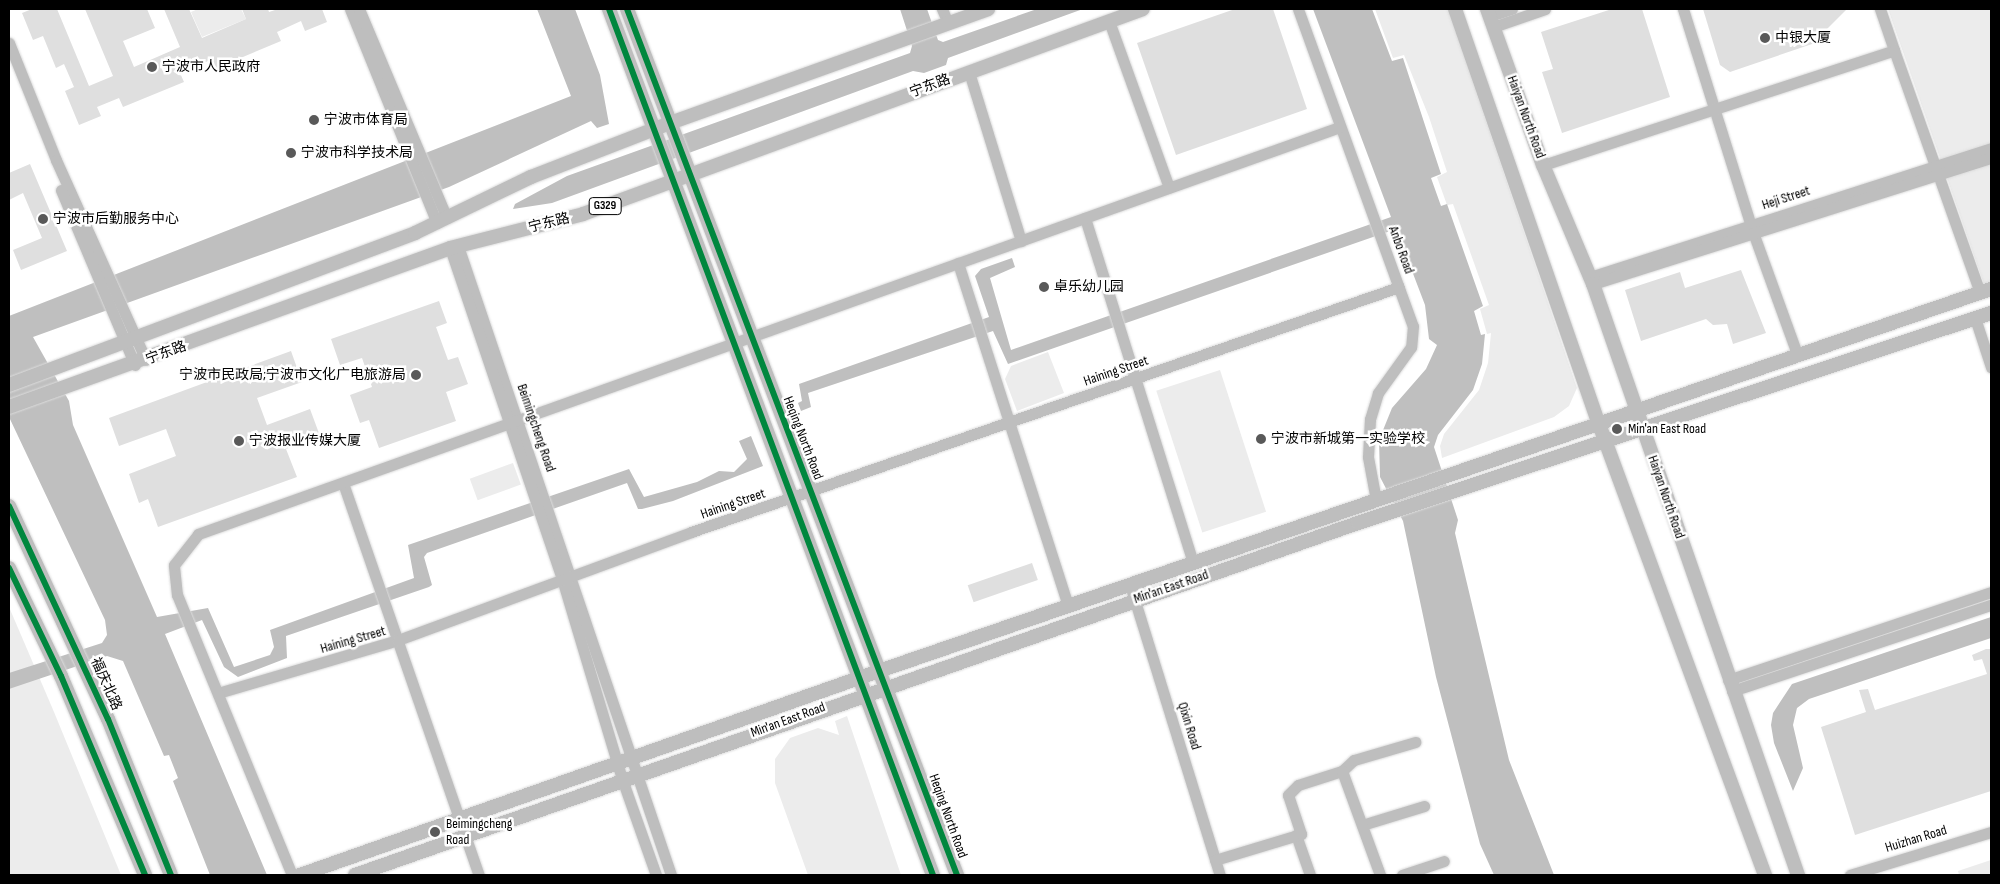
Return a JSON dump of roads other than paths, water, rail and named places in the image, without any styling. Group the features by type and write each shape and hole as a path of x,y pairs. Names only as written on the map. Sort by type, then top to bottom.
{"main road":[{"path":"609,9 934,875"},
{"name":"Heqing North Road","path":"627,9 957,875"},
{"name":"宁东路","path":"9,385 442,220 531,177 670,123 988,9"},
{"name":"宁东路","path":"9,407 62,391 140,363 454,247 583,214 1143,9"},
{"path":"1455,9 1604,439 1765,875"},
{"name":"Haiyan North Road","path":"1490,17 1543,165 1591,281 1730,685 1798,875"},
{"name":"Min'an East Road","path":"300,875 879,671 1599,424 1797,354 1986,291"},
{"name":"Min'an East Road","path":"355,875 466,838 629,777 886,685 1604,439 1991,313"},
{"name":"福庆北路","path":"9,506 104,710 171,875"},
{"path":"9,568 61,676 145,875"}],"street":[{"path":"350,9 442,220"},
{"path":"359,9 442,220"},
{"path":"942,9 948,23"},
{"name":"Anbo Road","path":"1298,9 1399,287 1413,335 1403,362 1373,402 1368,456 1376,500"},
{"path":"1490,17 1512,9"},
{"path":"1490,17 1545,9"},
{"path":"1683,9 1752,230 1797,354"},
{"path":"1880,9 1937,170 1986,291"},
{"path":"1109,21 1169,188"},
{"path":"9,44 140,363"},
{"path":"1543,165 1894,50"},
{"path":"9,64 131,340"},
{"path":"969,72 1022,241"},
{"path":"292,875 176,594 174,565 198,534 513,424 1340,127"},
{"name":"Heji Street","path":"1591,281 1937,170 1991,148"},
{"name":"Heji Street","path":"1937,170 1991,158"},
{"path":"1085,218 1193,563"},
{"name":"Beimingcheng Road","path":"454,247 513,424 567,577 629,777 656,875"},
{"path":"958,263 1068,606"},
{"name":"Haining Street","path":"218,693 398,640 792,496 1399,287"},
{"path":"1975,318 1991,367"},
{"path":"343,483 479,875"},
{"name":"Qixin Road","path":"1130,585 1220,875"},
{"path":"1730,685 1991,592"},
{"path":"1730,685 1991,605"},
{"path":"1215,860 1301,834 1288,795 1298,785 1342,771 1354,760 1415,742"},
{"path":"1342,771 1380,875"},
{"name":"Beimingcheng Road","path":"629,777 671,875"},
{"path":"1362,825 1424,806"},
{"name":"Huizhan Road","path":"1850,875 1991,832"},
{"path":"1296,835 1310,875"},
{"path":"1402,875 1444,861"}],"place":[{"name":"中银大厦","path":"1765,38"},
{"name":"宁波市人民政府","path":"152,67"},
{"name":"宁波市体育局","path":"314,120"},
{"name":"宁波市科学技术局","path":"291,153"},
{"name":"宁波市后勤服务中心","path":"43,219"},
{"name":"卓乐幼儿园","path":"1044,287"},
{"name":"宁波市民政局;宁波市文化广电旅游局","path":"416,375"},
{"name":"Min'an East Road","path":"1617,429"},
{"name":"宁波市新城第一实验学校","path":"1261,439"},
{"name":"宁波报业传媒大厦","path":"239,441"},
{"name":"Beimingcheng Road","path":"435,832"}]}
